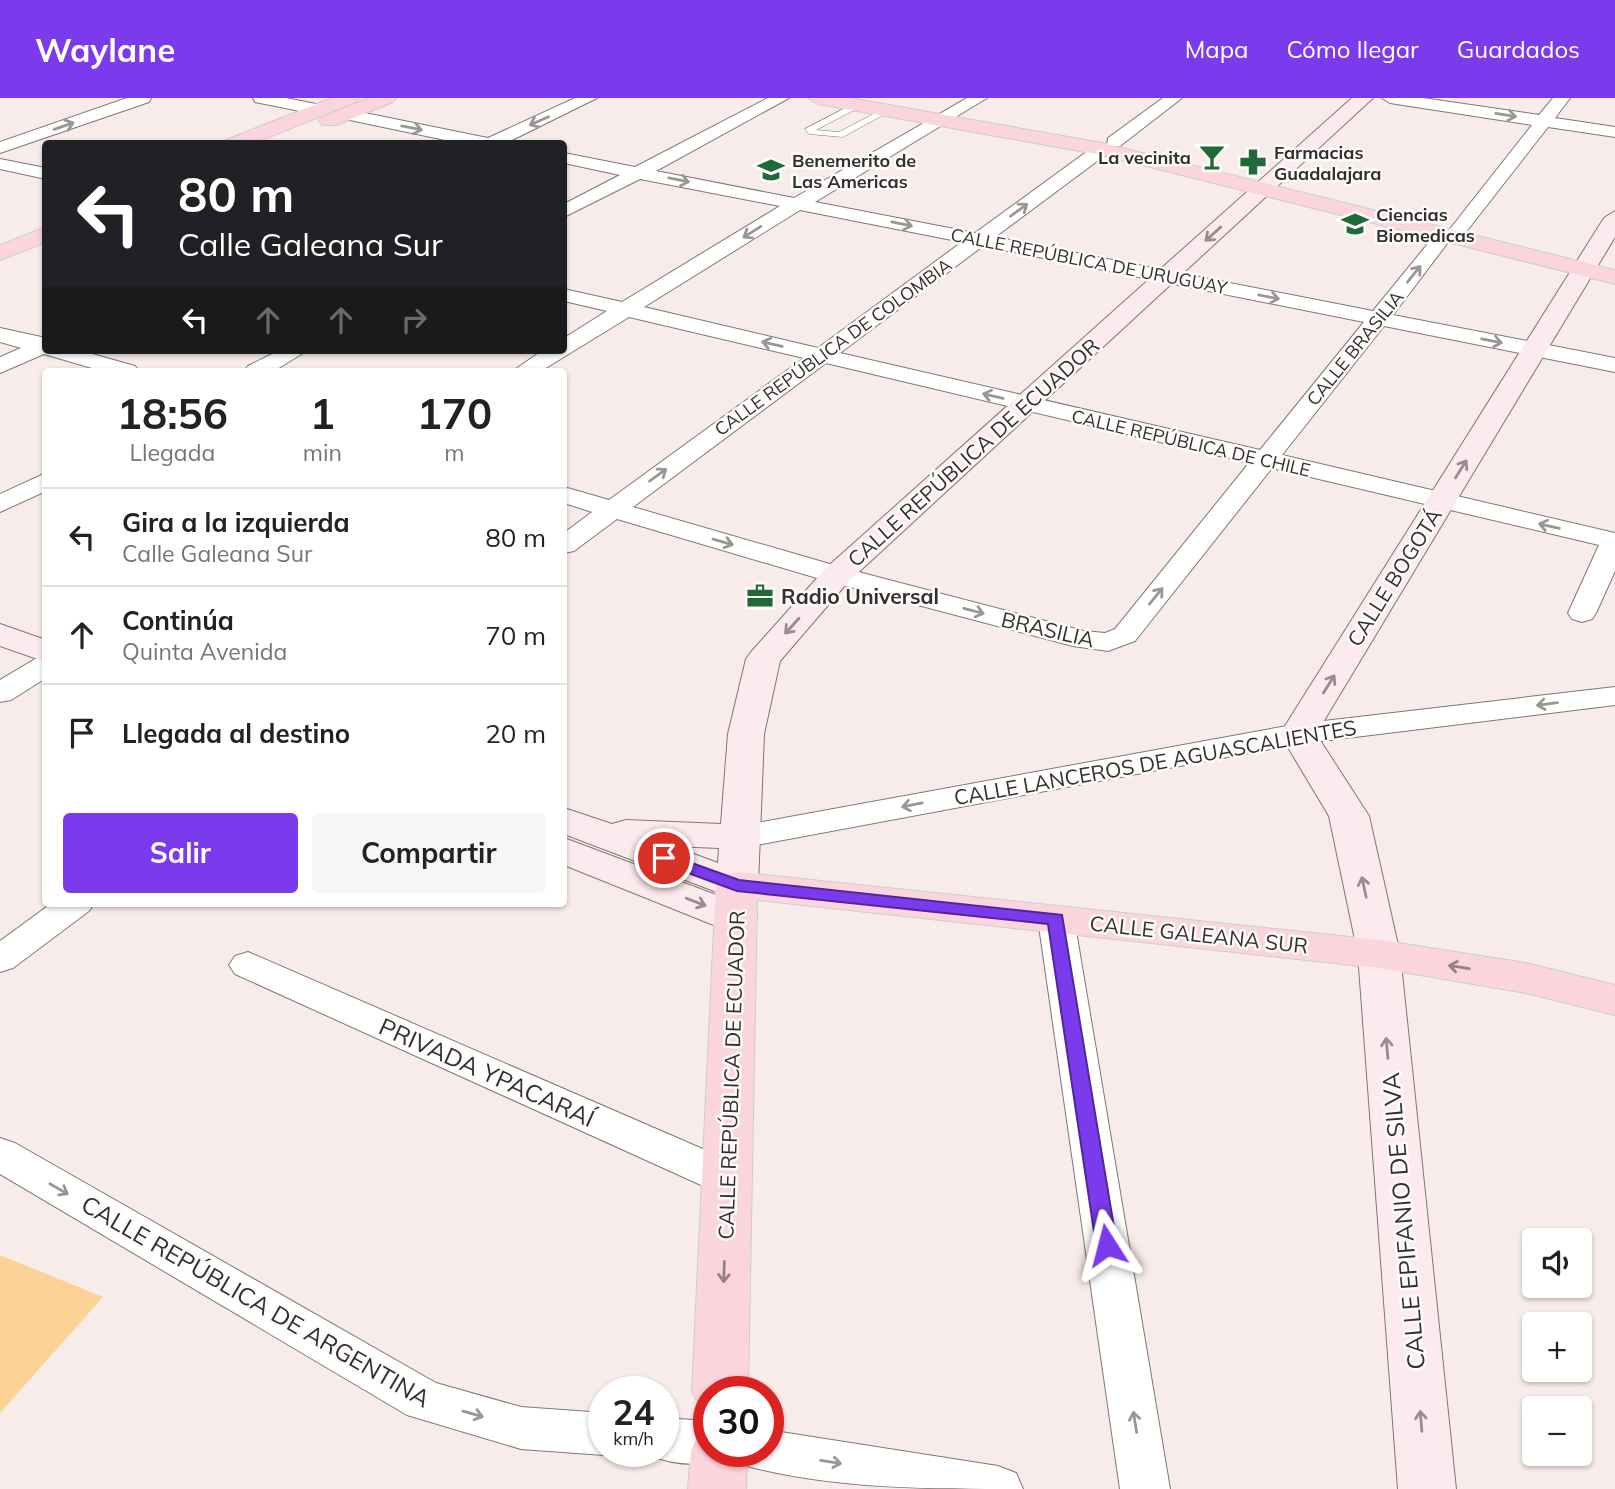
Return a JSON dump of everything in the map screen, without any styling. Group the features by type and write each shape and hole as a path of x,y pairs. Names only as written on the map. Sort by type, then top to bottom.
{"main road":[{"path":"243,140 320,110 386,98"},
{"path":"818,98 860,101 1108,145 1600,269"},
{"path":"860,101 888,110 948,117"},
{"path":"280,140 347,106"},
{"path":"0,235 42,219"},
{"path":"0,253 42,236"},
{"name":"CALLE GALEANA SUR","path":"736,902 1056,919 1379,954 1526,978 1615,1000"},
{"name":"CALLE REPÚBLICA DE ECUADOR","path":"720,1376 736,902"},
{"path":"718,1489 719,1467"}],"street":[{"path":"0,148 143,98"},
{"path":"261,98 320,110"},
{"path":"497,140 589,98"},
{"path":"567,209 781,98"},
{"path":"567,345 797,204 979,98"},
{"name":"CALLE REPÚBLICA DE COLOMBIA","path":"567,543 1174,98"},
{"name":"CALLE REPÚBLICA DE ECUADOR","path":"736,902 746,734 763,659 837,575 1363,98"},
{"path":"1390,98 1615,132"},
{"name":"CALLE BRASILIA","path":"1264,461 1378,318 1562,98"},
{"path":"347,106 478,140"},
{"name":"CALLE REPÚBLICA DE URUGUAY","path":"567,159 1615,365"},
{"path":"0,164 42,173"},
{"name":"CALLE BOGOTÁ","path":"1298,734 1534,349 1600,269 1615,218"},
{"name":"CALLE REPÚBLICA DE CHILE","path":"567,296 1264,461 1615,541"},
{"path":"0,335 42,347"},
{"path":"0,366 42,350"},
{"path":"68,354 117,368"},
{"path":"262,368 289,354"},
{"path":"530,368 553,354"},
{"name":"BRASILIA","path":"837,575 1083,640 1108,642 1125,635 1264,461"},
{"path":"0,505 42,483"},
{"path":"567,496 837,575"},
{"path":"1582,613 1615,541"},
{"path":"0,608 42,624"},
{"path":"0,634 42,650"},
{"path":"0,693 42,667"},
{"name":"CALLE LANCEROS DE AGUASCALIENTES","path":"740,837 1298,734 1615,696"},
{"path":"1298,734 1349,816 1379,954"},
{"path":"573,834 740,837"},
{"path":"573,834 736,902"},
{"path":"0,959 71,907"},
{"path":"1056,919 1145,1489"},
{"name":"CALLE EPIFANIO DE SILVA","path":"1379,954 1427,1489"},
{"name":"PRIVADA YPACARAÍ","path":"248,965 727,1178"},
{"name":"CALLE REPÚBLICA DE ARGENTINA","path":"0,1154 424,1400 521,1427 588,1433"},
{"path":"784,1454 998,1489"}],"lane":[{"path":"860,101 810,129 812,132 840,135 888,110"}],"shaded area":[{"path":"0,1255 103,1297 0,1413"}],"place":[{"name":"La vecinita","path":"1212,157"},
{"name":"Farmacias Guadalajara","path":"1253,162"},
{"name":"Benemerito de Las Americas","path":"771,170"},
{"name":"Ciencias Biomedicas","path":"1355,224"},
{"name":"Radio Universal","path":"760,596"}],"route":[{"path":"664,858 737,885 1056,919 1107,1245"}]}
